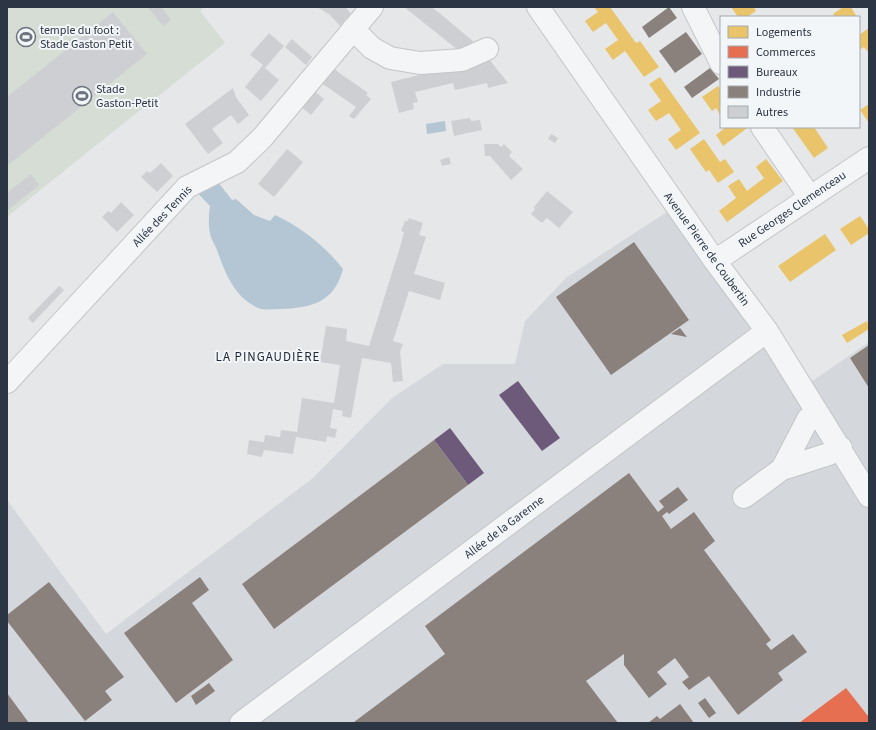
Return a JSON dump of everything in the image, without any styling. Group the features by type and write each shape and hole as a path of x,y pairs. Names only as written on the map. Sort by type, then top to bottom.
{"street":[{"name":"Allée des Tennis","path":"7,382 188,187 236,162 262,138 372,7"},
{"name":"Avenue Pierre de Coubertin","path":"538,7 715,261 767,331 841,448 869,496"},
{"path":"693,7 720,61"},
{"path":"353,29 372,48 390,58 420,63 462,60 487,49"},
{"path":"763,128 810,197"},
{"name":"Rue Georges Clemenceau","path":"715,261 869,158"},
{"name":"Allée de la Garenne","path":"241,723 767,331"},
{"path":"782,469 808,419"},
{"path":"744,497 782,469 829,454 841,448"}],"shaded area":[{"name":"Stade Gaston-Petit","path":"7,7 204,7 200,11 225,43 7,217"},
{"path":"670,210 798,391 869,342 869,723 7,723 7,500 106,634 313,478 392,398 443,364 515,364 525,321 567,277"}],"water":[{"path":"445,121 446,131 427,134 426,124"},
{"path":"214,177 232,200 236,199 254,215 270,221 275,215 303,231 320,245 343,269 334,289 320,301 311,305 268,310 256,307 241,296 227,275 211,237 209,230 210,206 192,187"}],"building: Logements":[{"path":"594,7 610,7 636,43 640,41 659,67 644,77 625,51 613,60 605,49 618,40 606,23 593,32 585,21 598,12"},
{"path":"731,7 754,7 756,11 748,16 737,16"},
{"path":"843,7 851,7 856,16 834,16 833,14"},
{"path":"869,28 869,53 864,47 860,49 860,34"},
{"path":"660,77 700,133 676,150 668,139 681,130 669,113 656,121 648,110 661,101 649,84"},
{"path":"718,86 720,89 720,114 716,108 712,111 702,97"},
{"path":"869,104 869,123 860,110"},
{"path":"725,128 746,129 723,146 716,135"},
{"path":"793,128 815,128 828,148 814,158"},
{"path":"704,139 720,162 725,159 734,172 718,183 709,170 706,172 690,149"},
{"path":"766,159 783,181 727,222 719,211 736,198 728,186 739,179 747,191 764,178 756,167"},
{"path":"860,216 869,229 869,233 851,245 840,229"},
{"path":"825,234 836,250 790,282 778,266"},
{"path":"867,321 869,329 847,343 842,335"}],"building: Commerces":[{"path":"846,688 868,716 869,715 869,723 799,723"}],"building: Bureaux":[{"path":"518,381 560,438 542,451 499,395"},
{"path":"450,428 484,473 468,485 434,440"}],"building: Industrie":[{"path":"669,7 677,18 649,38 642,27"},
{"path":"686,32 702,54 675,73 659,51"},
{"path":"710,68 719,79 692,98 684,87"},
{"path":"634,242 689,320 611,375 556,297"},
{"path":"680,328 687,337 671,334"},
{"path":"869,345 869,388 850,358"},
{"path":"434,440 468,485 274,629 242,584"},
{"path":"629,473 658,512 664,507 659,501 678,487 688,500 669,514 667,512 662,516 671,529 694,512 715,541 704,550 771,640 766,644 771,650 793,634 807,652 778,673 783,680 738,715 709,676 689,690 682,682 689,677 675,658 657,672 667,684 649,698 624,665 624,654 586,681 618,723 354,722 445,654 425,626"},
{"path":"200,577 209,590 192,603 233,660 176,703 124,633"},
{"path":"49,582 124,677 105,691 112,700 85,721 7,621 7,615"},
{"path":"209,683 215,691 196,705 191,696"},
{"path":"7,693 29,723 7,723"},
{"path":"705,698 716,713 709,718 698,703"},
{"path":"680,704 694,723 648,723 657,716 660,719"}],"building: Autres":[{"path":"151,7 161,7 171,20 163,26 149,9"},
{"path":"317,7 345,7 351,13 340,26 330,15"},
{"path":"404,7 432,7 473,41 463,54"},
{"path":"113,12 147,54 7,166 7,97"},
{"path":"269,33 284,46 265,68 279,80 261,101 245,87 263,65 250,55"},
{"path":"292,39 312,57 306,65 285,47"},
{"path":"488,58 508,83 488,88 487,83 455,90 453,83 415,92 418,102 413,103 414,109 399,113 391,82"},
{"path":"331,67 368,93 366,95 371,99 354,119 349,116 356,107 320,82"},
{"path":"233,88 236,97 249,115 238,124 231,115 212,129 223,143 208,154 185,124"},
{"path":"314,91 324,99 311,115 301,107"},
{"path":"470,118 471,121 480,120 482,130 454,136 451,121"},
{"path":"551,134 558,138 555,143 548,139"},
{"path":"484,144 498,144 501,147 504,144 512,152 509,156 523,169 511,180 490,156 485,156"},
{"path":"287,149 303,162 274,197 258,184"},
{"path":"449,157 451,164 442,166 440,160"},
{"path":"161,163 173,176 157,192 141,177 147,171 150,173"},
{"path":"31,174 39,185 7,211 7,193"},
{"path":"547,191 573,212 559,228 547,218 542,223 531,214 535,209 534,207"},
{"path":"121,202 134,215 117,232 102,217 108,211 111,213"},
{"path":"409,218 423,223 419,235 426,237 414,274 445,283 440,300 409,291 393,341 403,344 400,352 403,381 393,382 391,363 362,358 351,418 342,416 343,411 333,409 330,428 337,429 335,438 327,436 326,442 296,437 293,454 264,450 262,457 247,454 249,440 264,442 265,435 280,437 281,430 297,432 302,398 334,403 340,365 320,362 326,326 347,329 346,341 369,346 401,244 404,232 401,231 405,221 408,221"},
{"path":"59,286 64,290 33,323 28,318"}],"place":[{"name":"temple du foot : Stade Gaston Petit","path":"26,37"},
{"name":"Stade Gaston-Petit","path":"82,96"}],"district":[{"name":"LA PINGAUDIÈRE","path":"268,356"}]}
